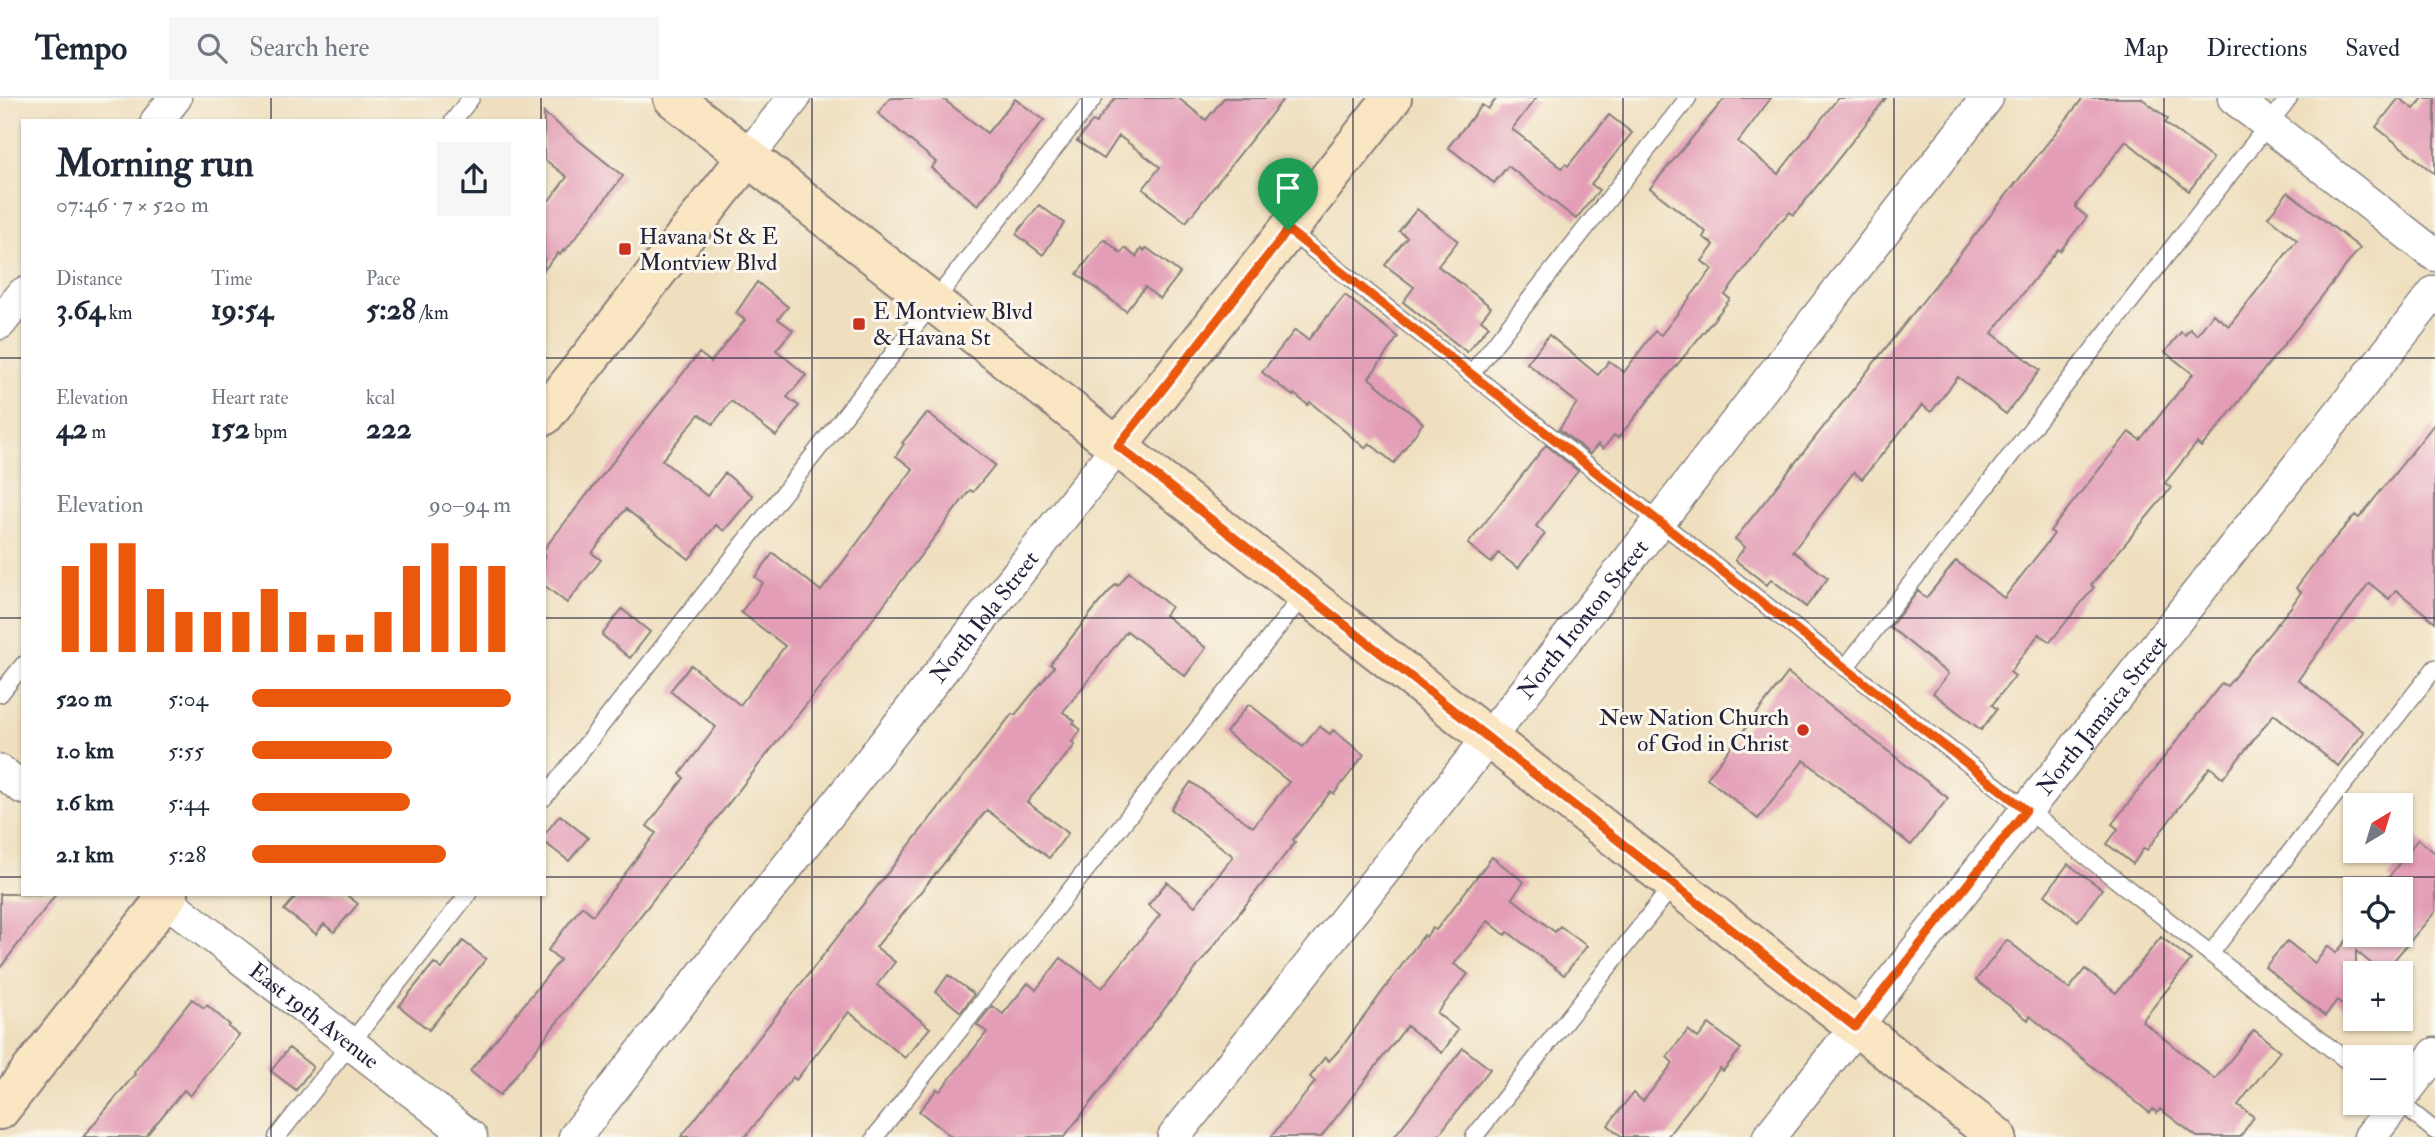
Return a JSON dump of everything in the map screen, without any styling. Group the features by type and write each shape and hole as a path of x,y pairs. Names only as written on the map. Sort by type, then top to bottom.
{"main road":[{"path":"673,98 1997,1137"},
{"name":"North Iola Street","path":"1118,446 1392,98"},
{"path":"546,413 748,156"},
{"path":"0,1110 164,896"}],"street":[{"path":"159,119 175,98"},
{"path":"748,156 794,98"},
{"name":"North Ironton Street","path":"1174,1137 1659,522 1987,98"},
{"path":"2234,98 2435,255"},
{"name":"North Jamaica Street","path":"1769,1137 2435,292"},
{"path":"0,323 21,297"},
{"name":"North Iola Street","path":"575,1137 1118,446"},
{"path":"0,771 21,787"},
{"name":"East 19th Avenue","path":"164,896 471,1137"},
{"path":"2413,1082 2435,1054"},
{"path":"2370,1137 2388,1115"}],"lane":[{"path":"455,119 471,98"},
{"path":"546,794 1094,98"},
{"path":"1471,374 1688,98"},
{"path":"1845,668 2289,98"},
{"path":"1288,230 2343,1059"},
{"path":"875,1137 1305,593"},
{"path":"0,694 21,668"},
{"path":"2210,954 2435,668"},
{"path":"1474,1137 1674,884"},
{"path":"277,1137 466,896"},
{"path":"2413,1114 2435,1131"}],"building":[{"path":"890,98 942,98 987,133 1015,99 1044,120 978,205 931,168 936,162 878,113"},
{"path":"1115,98 1178,98 1206,120 1224,98 1284,98 1186,222 1143,189 1160,167 1119,136 1104,159 1077,141 1093,121 1096,123"},
{"path":"1497,98 1536,98 1512,129 1562,168 1565,164 1568,166 1609,115 1632,133 1591,184 1599,190 1576,219 1508,166 1494,183 1448,147 1482,105 1488,109"},
{"path":"1725,98 1771,98 1738,142 1778,174 1838,98 1886,98 1794,215 1790,212 1778,224 1725,295 1730,299 1618,438 1614,435 1603,449 1598,444 1590,454 1559,429 1577,403 1527,363 1549,335 1598,375 1609,361 1624,372 1655,331 1661,335 1712,269 1702,261 1714,245 1703,237 1706,232 1650,188"},
{"path":"2083,98 2141,98 2168,119 2165,123 2213,159 2189,191 2126,141 2076,205 2087,217 2060,251 2058,249 1992,333 2040,370 2006,414 1958,377 1931,412 1922,405 1862,479 1854,472 1793,551 1828,578 1806,607 1771,579 1767,585 1735,560 1745,547 1735,539"},
{"path":"2399,98 2414,109 2423,98 2435,98 2435,174 2376,127"},
{"path":"544,113 623,176 565,251 564,249 560,255 558,253 546,268 546,204 567,177 546,161"},
{"path":"2288,192 2360,248 2214,433 2201,447 2197,443 2165,483 2171,488 2091,585 2094,587 2050,642 2039,634 2010,672 2015,676 1992,705 1997,709 1981,730 1933,693 1948,674 1890,627 1918,591 1926,598 1956,561 2004,598 2054,534 2050,531 2129,432 2140,440 2193,374 2165,352 2181,332 2185,335 2190,329 2197,335 2213,314 2229,326 2297,240 2268,217"},
{"path":"1039,205 1064,223 1043,255 1016,234"},
{"path":"1417,209 1458,241 1438,266 1491,307 1481,320 1489,326 1467,352 1403,302 1414,287 1385,265 1407,237 1399,231"},
{"path":"1104,239 1121,253 1125,248 1136,257 1141,249 1144,251 1147,248 1180,273 1160,299 1145,287 1126,311 1077,274"},
{"path":"757,282 788,307 778,319 793,330 776,350 806,375 787,397 799,406 776,436 731,401 713,424 699,414 662,460 707,496 725,473 753,496 724,531 716,525 689,559 626,509 592,553 601,560 567,603 546,587 546,546 699,353 711,362 745,320 736,313"},
{"path":"1345,295 1398,337 1369,378 1423,423 1394,463 1369,443 1365,448 1310,402 1308,405 1294,394 1293,396 1262,372 1295,330 1308,340"},
{"path":"927,413 995,465 973,492 970,490 863,632 500,1095 470,1071 560,960 548,950 582,906 593,915 656,833 647,826 684,778 680,774 716,727 670,691 691,665 740,705 785,646 741,612 763,583 755,577 773,553 821,591 913,469 896,456 904,444 902,443"},
{"path":"2435,423 2435,622 2396,590 2389,599 2369,583 2298,680 2364,732 2338,766 2274,714 2223,778 2210,767 2147,850 2144,848 2133,864 2107,844 2118,829 2112,824 2222,683 2227,686 2291,607 2301,592 2296,588 2323,552 2355,515 2359,518"},
{"path":"1546,445 1578,471 1536,526 1545,534 1518,568 1498,553 1491,563 1468,544"},
{"path":"1129,572 1171,607 1165,615 1206,648 1185,676 1127,631 1063,712 1075,721 1073,723 1081,730 1072,742 1075,745 1027,802 1068,833 1049,858 987,810 876,947 895,962 877,985 930,1028 905,1058 849,1012 796,1080 793,1077 745,1137 681,1137 1012,714 1015,715 1054,667 1050,664 1099,603"},
{"path":"622,609 650,632 630,658 602,635"},
{"name":"New Nation Church of God in Christ","path":"1788,673 1948,798 1911,845 1804,760 1758,819 1707,778"},
{"path":"1249,704 1303,747 1319,726 1330,734 1333,730 1364,755 1334,794 1329,794 1293,840 1295,842 1064,1137 952,1137 919,1111 937,1089 940,1091 987,1032 977,1025 992,1006 1003,1014 1028,983 1036,990 1061,958 1102,988 1160,915 1148,905 1167,882 1195,906 1233,856 1171,809 1191,782 1253,827 1289,782 1226,732"},
{"path":"560,815 588,838 569,861 546,844 546,832"},
{"path":"2418,839 2435,853 2435,912 2413,938 2413,877 2389,877 2400,863 2413,863 2413,846"},
{"path":"1492,857 1524,882 1512,898 1555,932 1560,926 1587,946 1564,975 1508,932 1505,935 1488,921 1454,964 1468,974 1437,1013 1458,1030 1442,1053 1407,1026 1321,1137 1271,1137 1315,1082 1310,1077 1325,1057 1329,1061 1341,1048 1424,935 1426,937 1432,928 1436,930"},
{"path":"2068,864 2102,889 2078,921 2045,895"},
{"path":"0,894 54,896 0,968"},
{"path":"296,896 348,896 358,904 334,932 324,924 316,934 284,910"},
{"path":"2161,937 2191,960 2142,1021 2215,1079 2254,1030 2280,1051 2238,1105 2254,1117 2240,1137 2197,1137 2160,1109 2157,1113 2153,1109 2150,1113 2030,1016 2028,1020 1976,980 2007,940 2069,989 2085,969 2116,993"},
{"path":"463,941 486,959 429,1030 399,1006 434,963 442,969"},
{"path":"2287,941 2315,963 2328,946 2336,953 2343,945 2343,947 2405,947 2393,961 2368,961 2356,951 2356,961 2343,961 2343,1005 2337,1000 2325,1016 2265,967"},
{"path":"948,975 974,994 961,1012 936,992"},
{"path":"192,999 204,1008 207,1005 239,1035 190,1096 184,1090 145,1137 83,1137 135,1074"},
{"path":"1709,1024 1741,1049 1723,1071 1720,1068 1667,1137 1622,1137 1608,1125 1633,1093 1643,1101 1673,1063 1667,1057 1688,1030 1698,1038"},
{"path":"289,1048 313,1067 296,1090 271,1071"},
{"path":"1463,1048 1490,1069 1437,1137 1394,1137"}],"place":[{"name":"Havana St & E Montview Blvd","path":"625,249"},
{"name":"E Montview Blvd & Havana St","path":"859,324"},
{"name":"New Nation Church of God in Christ","path":"1803,730"}],"route":[{"path":"1288,230 2026,810 1855,1027 1118,446 1288,230"}]}
